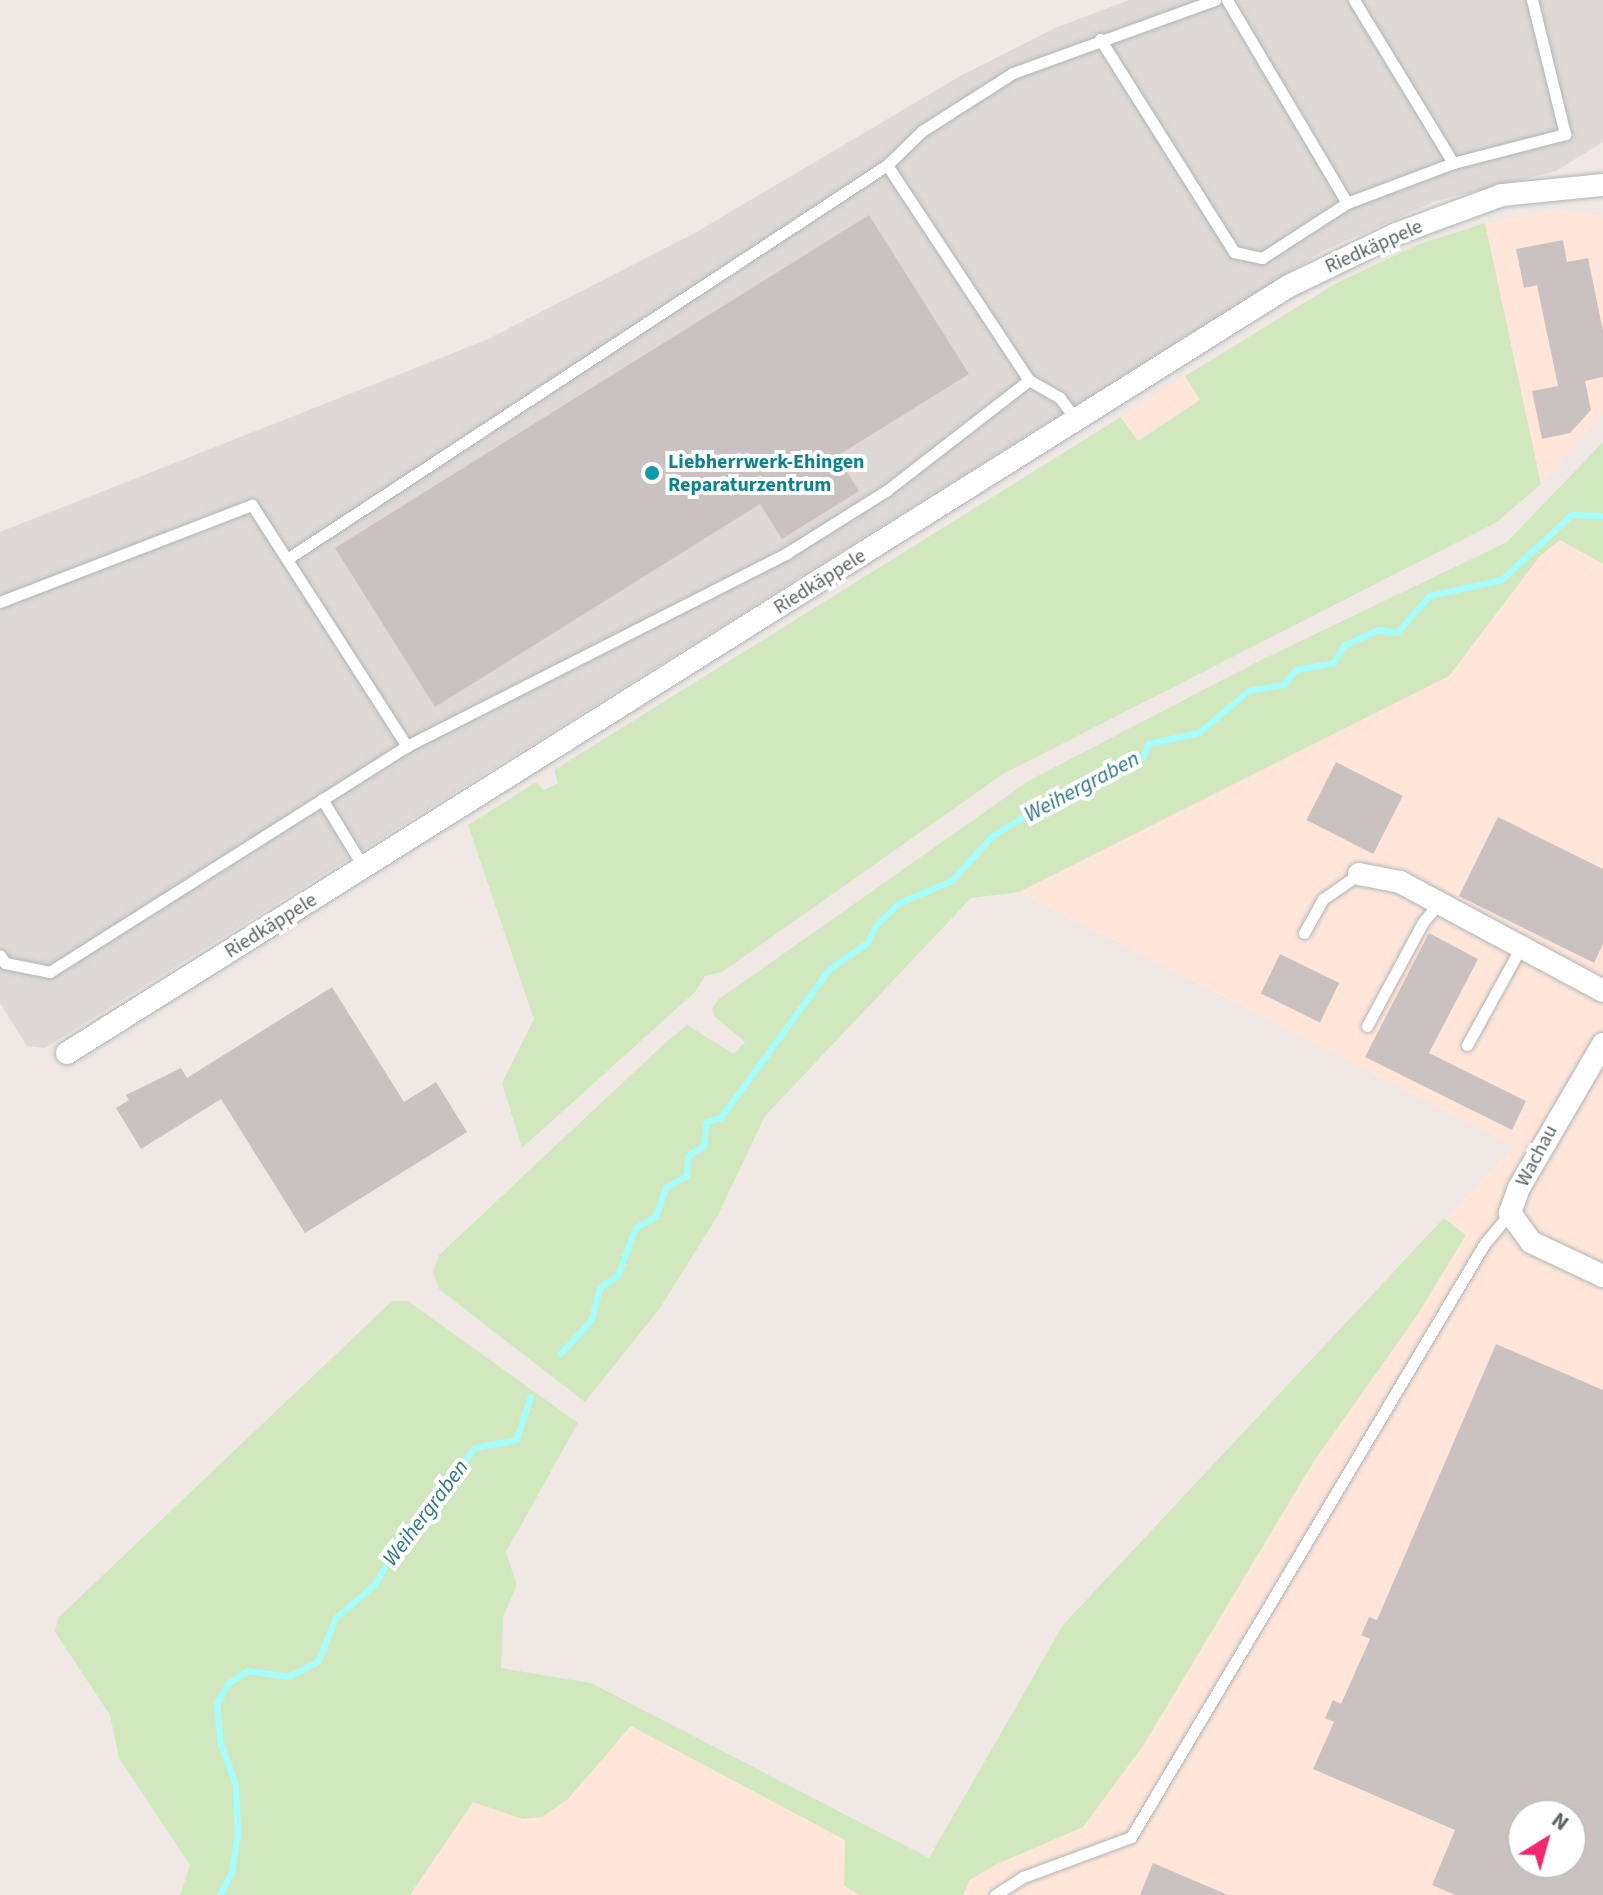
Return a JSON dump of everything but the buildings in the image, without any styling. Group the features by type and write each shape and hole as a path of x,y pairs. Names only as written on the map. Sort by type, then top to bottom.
{"street":[{"name":"Riedkäppele","path":"67,1053 1287,287 1396,234 1502,195 1603,185"},
{"path":"1359,874 1400,882 1603,991"},
{"name":"Wachau","path":"1603,1044 1519,1188 1510,1213 1531,1242 1603,1276"}],"lane":[{"path":"287,559 887,165 922,131 1013,73 1100,39 1215,0"},
{"path":"1227,0 1347,203"},
{"path":"1354,0 1453,163"},
{"path":"1100,39 1234,252 1262,258 1347,203 1453,163 1565,134 1532,0"},
{"path":"887,165 1029,380 1060,398 1076,420"},
{"path":"0,955 5,963 50,972 407,746 787,553 886,491 1029,380"},
{"path":"0,602 252,505 407,746"},
{"path":"322,799 364,868"},
{"path":"1304,933 1323,899 1359,874"},
{"path":"1367,1026 1423,922 1439,903"},
{"path":"1467,1045 1521,947"},
{"path":"995,1895 1023,1877 1131,1837 1485,1243 1510,1213"}],"shaded area":[{"path":"1129,0 1603,0 1603,142 1556,171 1436,201 1323,251 45,1048 27,1046 0,1003 0,532 486,340 693,234 962,75 1055,28"},
{"path":"1556,209 1603,216 1603,412 1541,484 1485,223"},
{"path":"1185,376 1200,400 1135,440 1121,416"},
{"path":"1560,540 1603,564 1603,1895 908,1895 1063,1625 1514,1146 1019,892 1449,676 1540,556"},
{"path":"631,1726 845,1840 844,1886 860,1895 410,1895 473,1802 522,1819 568,1799"}],"green space":[{"path":"1485,223 1541,484 1497,522 1003,774 722,972 705,976 695,992 522,1148 502,1083 534,1019 468,825 536,782 544,790 558,783 554,770 1121,417 1138,441 1200,400 1185,376 1335,284 1417,245"},
{"path":"1603,442 1603,564 1560,540 1540,556 1449,676 1019,892 971,898 765,1116 717,1217 660,1308 585,1402 439,1289 433,1272 439,1255 687,1025 734,1054 745,1042 715,1017 712,1009 719,999 1030,780 1261,660 1507,542"},
{"path":"1444,1218 1466,1235 1416,1317 1314,1461 1143,1746 1083,1827 995,1865 970,1880 963,1895 860,1895 844,1886 845,1840 631,1726 568,1799 542,1817 522,1819 473,1802 410,1895 180,1895 190,1865 119,1758 110,1715 55,1632 58,1618 392,1301 408,1301 578,1423 506,1552 517,1585 503,1617 501,1668 591,1683 929,1858 1063,1625"}],"waterway":[{"name":"Weihergraben","path":"561,1354 592,1320 600,1288 618,1276 636,1228 656,1217 666,1188 687,1176 688,1156 704,1146 707,1122 721,1118 830,969 868,943 876,926 900,903 952,881 993,836 1069,790 1118,773 1123,761 1144,757 1149,744 1199,733 1249,691 1284,685 1296,670 1334,663 1344,646 1378,630 1397,633 1430,596 1502,580 1572,515 1603,516"},
{"name":"Weihergraben","path":"220,1895 232,1873 238,1834 236,1785 221,1744 217,1705 228,1684 248,1671 289,1677 319,1661 336,1618 375,1585 392,1555 418,1531 434,1499 475,1448 517,1440 531,1397"}],"place":[{"name":"Liebherrwerk-Ehingen Reparaturzentrum","path":"652,473"}]}
